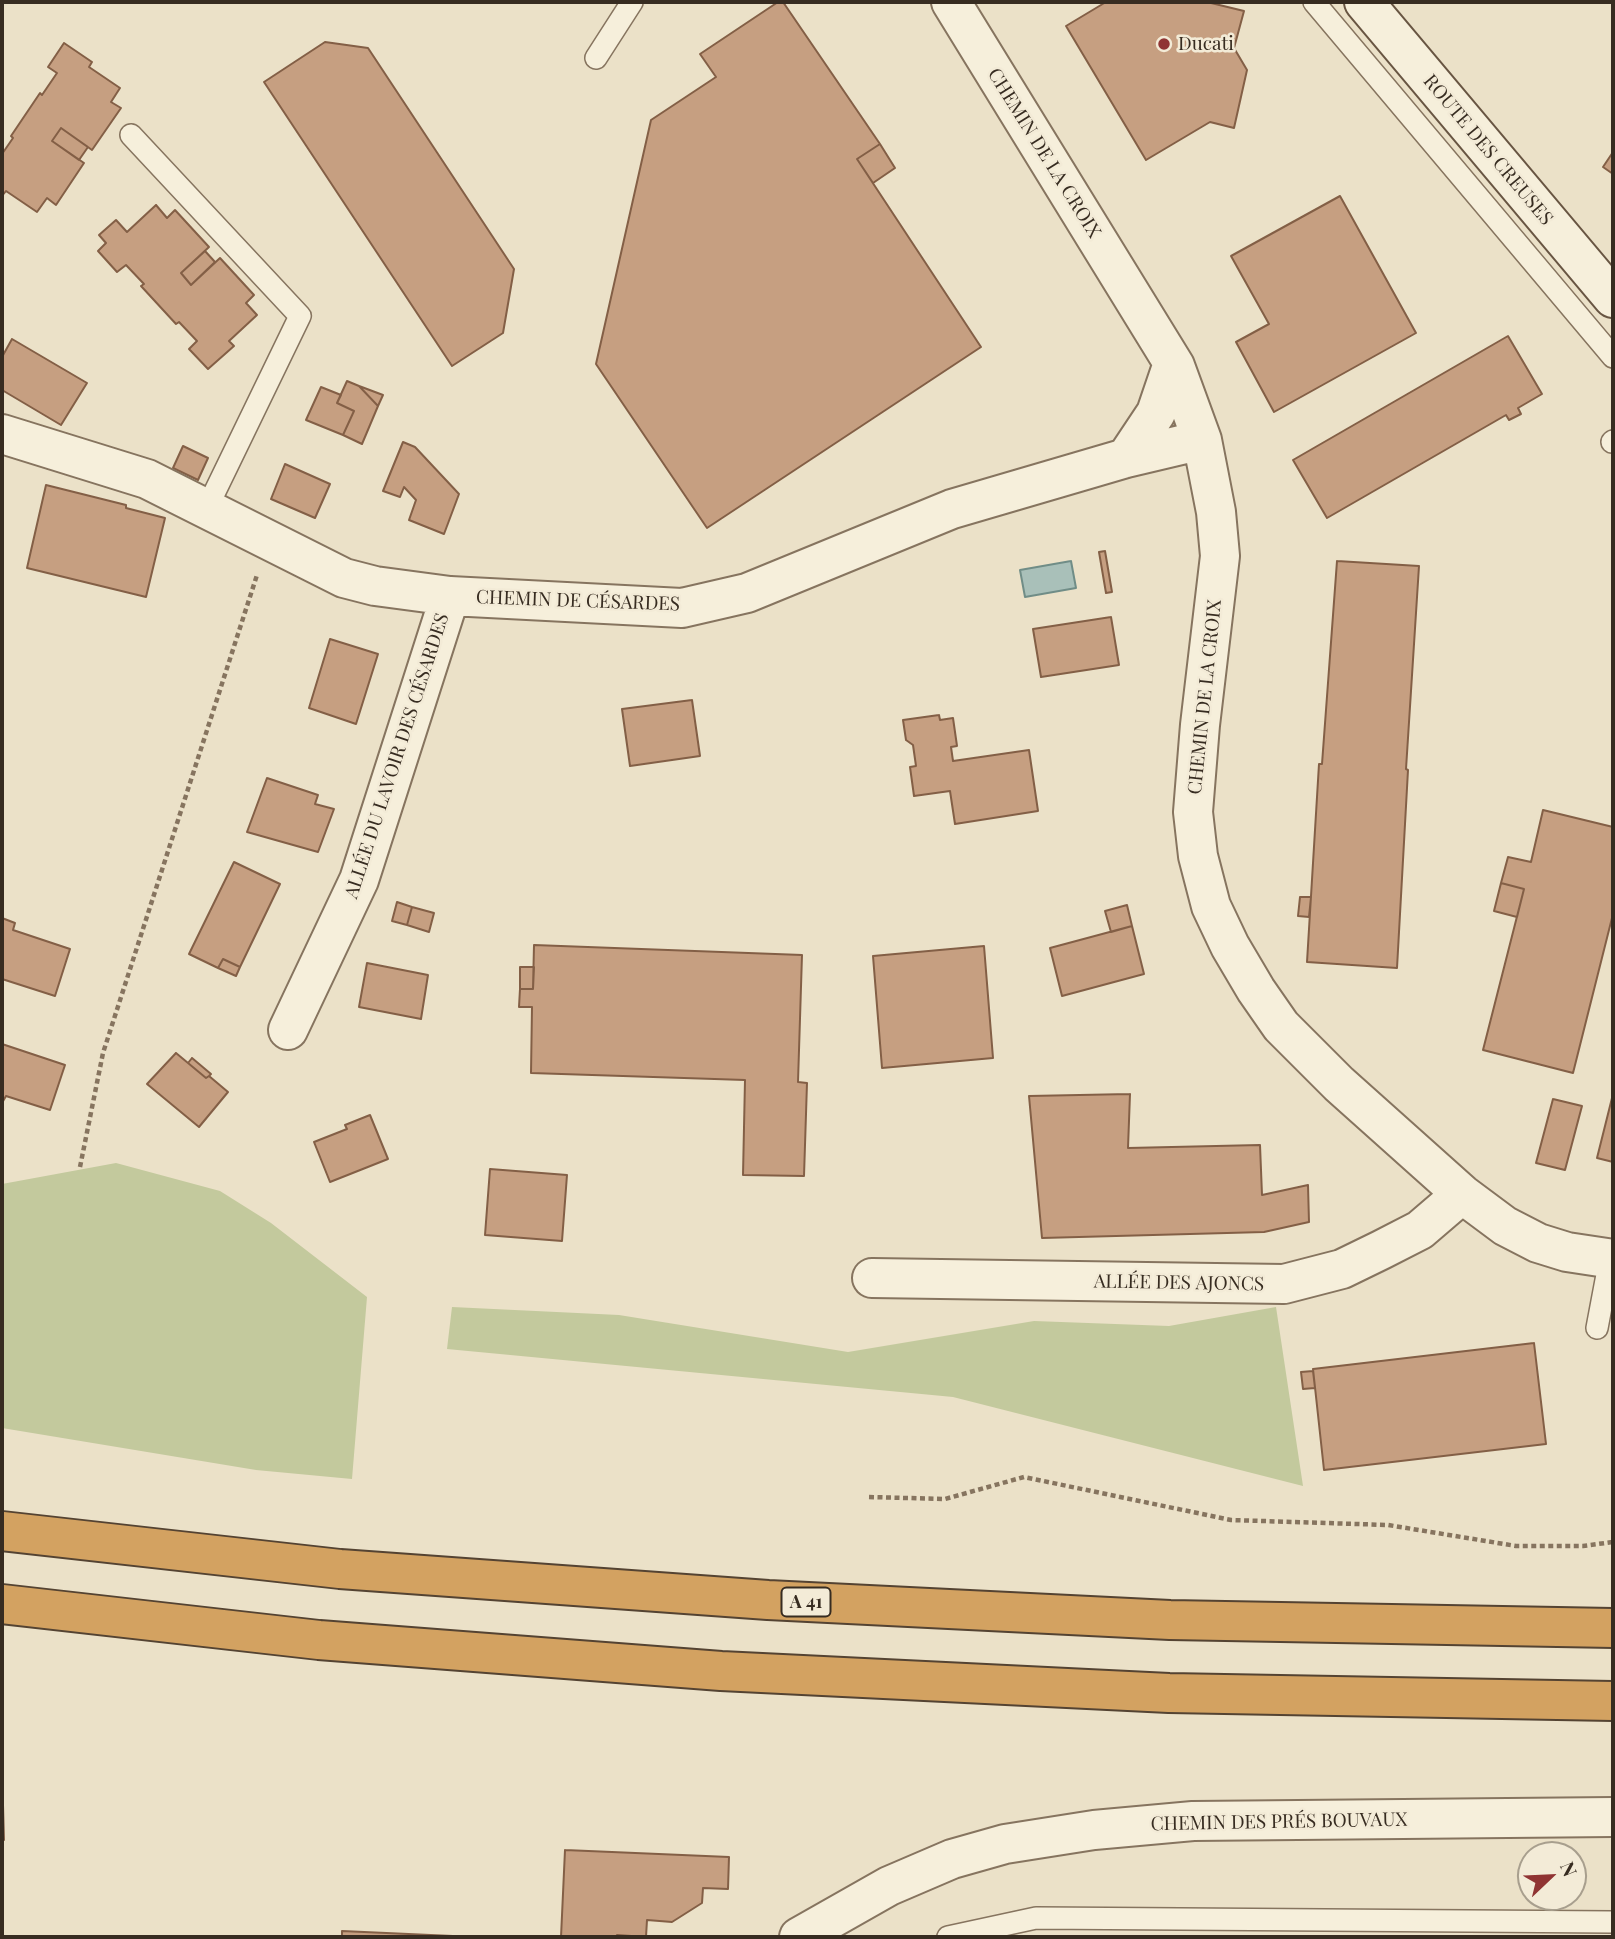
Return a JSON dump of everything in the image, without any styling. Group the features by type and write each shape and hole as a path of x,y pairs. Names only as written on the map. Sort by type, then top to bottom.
{"highway":[{"name":"A 41","path":"2,1531 340,1569 768,1600 1170,1620 1613,1628"},
{"path":"2,1604 319,1640 720,1671 1169,1693 1613,1701"}],"street":[{"name":"CHEMIN DE LA CROIX","path":"951,2 1173,363 1202,440 1216,512 1220,556 1200,725 1193,812 1198,856 1212,906 1230,946 1281,1026 1339,1084 1462,1194 1505,1226 1538,1243 1567,1252 1612,1259"},
{"name":"ROUTE DES CREUSES","path":"1364,2 1613,298"},
{"path":"1126,458 1156,413 1173,363"},
{"name":"CHEMIN DE CÉSARDES","path":"2,434 147,479 344,578 374,586 450,596 682,608 747,593 952,509 1126,458 1202,440"},
{"name":"ALLÉE DU LAVOIR DES CÉSARDES","path":"288,1030 359,880 450,596"},
{"name":"ALLÉE DES AJONCS","path":"872,1278 1284,1284 1342,1269 1381,1251 1420,1230 1462,1194"},
{"name":"CHEMIN DES PRÉS BOUVAUX","path":"799,1937 889,1886 952,1859 1005,1844 1069,1834 1193,1821 1613,1817"}],"lane":[{"path":"596,58 632,2"},
{"path":"1314,2 1613,357"},
{"path":"131,135 300,316 206,510"},
{"path":"1597,1328 1612,1259"},
{"path":"948,1937 1036,1918 1613,1922"}],"path":[{"path":"80,1167 103,1053 268,541"},
{"path":"869,1497 946,1499 1024,1477 1231,1520 1388,1525 1516,1546 1583,1546 1613,1542"}],"green space":[{"path":"116,1163 220,1191 271,1223 367,1297 352,1479 256,1470 2,1428 2,1184"},
{"path":"452,1307 619,1315 848,1352 1034,1321 1169,1326 1276,1307 1303,1486 953,1397 447,1349"}],"water":[{"path":"1071,561 1076,588 1025,597 1020,570"}],"building":[{"path":"778,2 783,2 880,144 857,159 981,347 707,528 596,364 651,120 716,77 700,54"},
{"path":"1106,2 1207,2 1244,11 1234,48 1247,70 1234,128 1210,122 1146,160 1066,26"},
{"path":"325,42 368,48 514,269 503,333 452,366 264,82"},
{"path":"64,43 92,62 89,67 120,88 111,102 121,108 92,150 61,128 52,141 84,163 56,205 47,198 37,212 6,191 2,196 2,154 40,93 42,95 57,73 48,67"},
{"path":"61,128 88,147 79,160 52,141"},
{"path":"880,144 895,168 873,183 857,159"},
{"path":"1613,152 1613,174 1603,167"},
{"path":"1340,196 1416,333 1274,412 1236,342 1269,324 1231,256"},
{"path":"156,205 167,218 175,210 209,247 181,273 191,285 220,258 254,295 246,303 257,315 229,341 234,346 208,369 189,349 197,341 179,322 176,324 141,286 144,284 126,265 117,272 98,251 106,243 99,235 116,220 127,232"},
{"path":"205,251 215,262 191,285 181,273"},
{"path":"1508,336 1542,394 1518,408 1521,414 1509,420 1506,415 1327,518 1293,460"},
{"path":"12,339 87,383 61,425 2,390 2,357"},
{"path":"347,381 359,386 378,406 362,444 343,435 354,411 337,403"},
{"path":"359,386 383,395 378,406"},
{"path":"321,387 341,395 337,403 354,411 343,435 306,420"},
{"path":"403,442 415,447 459,494 444,534 409,520 416,500 404,487 400,497 383,491"},
{"path":"183,446 208,458 198,480 173,468"},
{"path":"285,464 330,484 315,518 271,499"},
{"path":"46,485 126,505 126,508 165,518 146,597 27,568"},
{"path":"1105,551 1112,592 1106,593 1099,552"},
{"path":"1337,561 1419,566 1397,968 1307,962 1319,764 1322,764"},
{"path":"1111,617 1119,665 1041,677 1033,629"},
{"path":"330,639 378,654 356,724 309,708"},
{"path":"692,700 700,756 630,766 622,709"},
{"path":"939,715 940,720 953,718 957,746 951,747 953,761 1029,750 1038,811 955,824 950,791 914,796 910,767 916,766 913,745 906,740 903,720"},
{"path":"267,778 318,795 315,804 334,809 318,852 247,832"},
{"path":"1543,810 1613,827 1613,914 1573,1073 1483,1050 1524,889 1501,883 1508,857 1531,862"},
{"path":"234,862 280,884 240,967 223,959 218,968 189,954"},
{"path":"1501,883 1524,889 1517,917 1494,911"},
{"path":"1300,897 1311,897 1309,917 1298,916"},
{"path":"397,902 412,907 407,925 392,921"},
{"path":"1127,905 1132,926 1111,932 1105,911"},
{"path":"412,907 434,913 429,932 407,925"},
{"path":"2,918 15,923 13,930 70,949 55,996 2,979"},
{"path":"1132,926 1144,974 1062,996 1050,948"},
{"path":"534,945 802,955 798,1082 807,1083 804,1176 743,1175 745,1080 531,1073 532,1007 519,1007 520,989 533,989"},
{"path":"984,946 993,1058 882,1068 873,956"},
{"path":"223,959 240,967 236,976 218,968"},
{"path":"367,963 428,975 421,1019 359,1007"},
{"path":"520,967 534,967 533,989 520,989"},
{"path":"2,1044 65,1065 50,1110 6,1096 2,1103"},
{"path":"176,1053 228,1092 199,1127 147,1084"},
{"path":"192,1058 211,1074 206,1078 188,1063"},
{"path":"1130,1094 1128,1148 1260,1145 1262,1195 1308,1185 1309,1222 1264,1232 1042,1238 1029,1096"},
{"path":"1613,1094 1613,1162 1597,1158"},
{"path":"1553,1099 1582,1106 1565,1170 1536,1163"},
{"path":"370,1115 388,1159 330,1182 314,1142 347,1129 345,1125"},
{"path":"490,1169 567,1175 562,1241 485,1235"},
{"path":"1534,1343 1546,1444 1324,1470 1313,1369"},
{"path":"1313,1371 1315,1388 1303,1389 1301,1372"},
{"path":"2,1770 4,1840 2,1840"},
{"path":"565,1850 729,1857 728,1889 703,1888 702,1903 672,1922 647,1920 646,1937 561,1937"},
{"path":"342,1931 475,1937 342,1937"}],"place":[{"name":"Ducati","path":"1164,44"}]}
